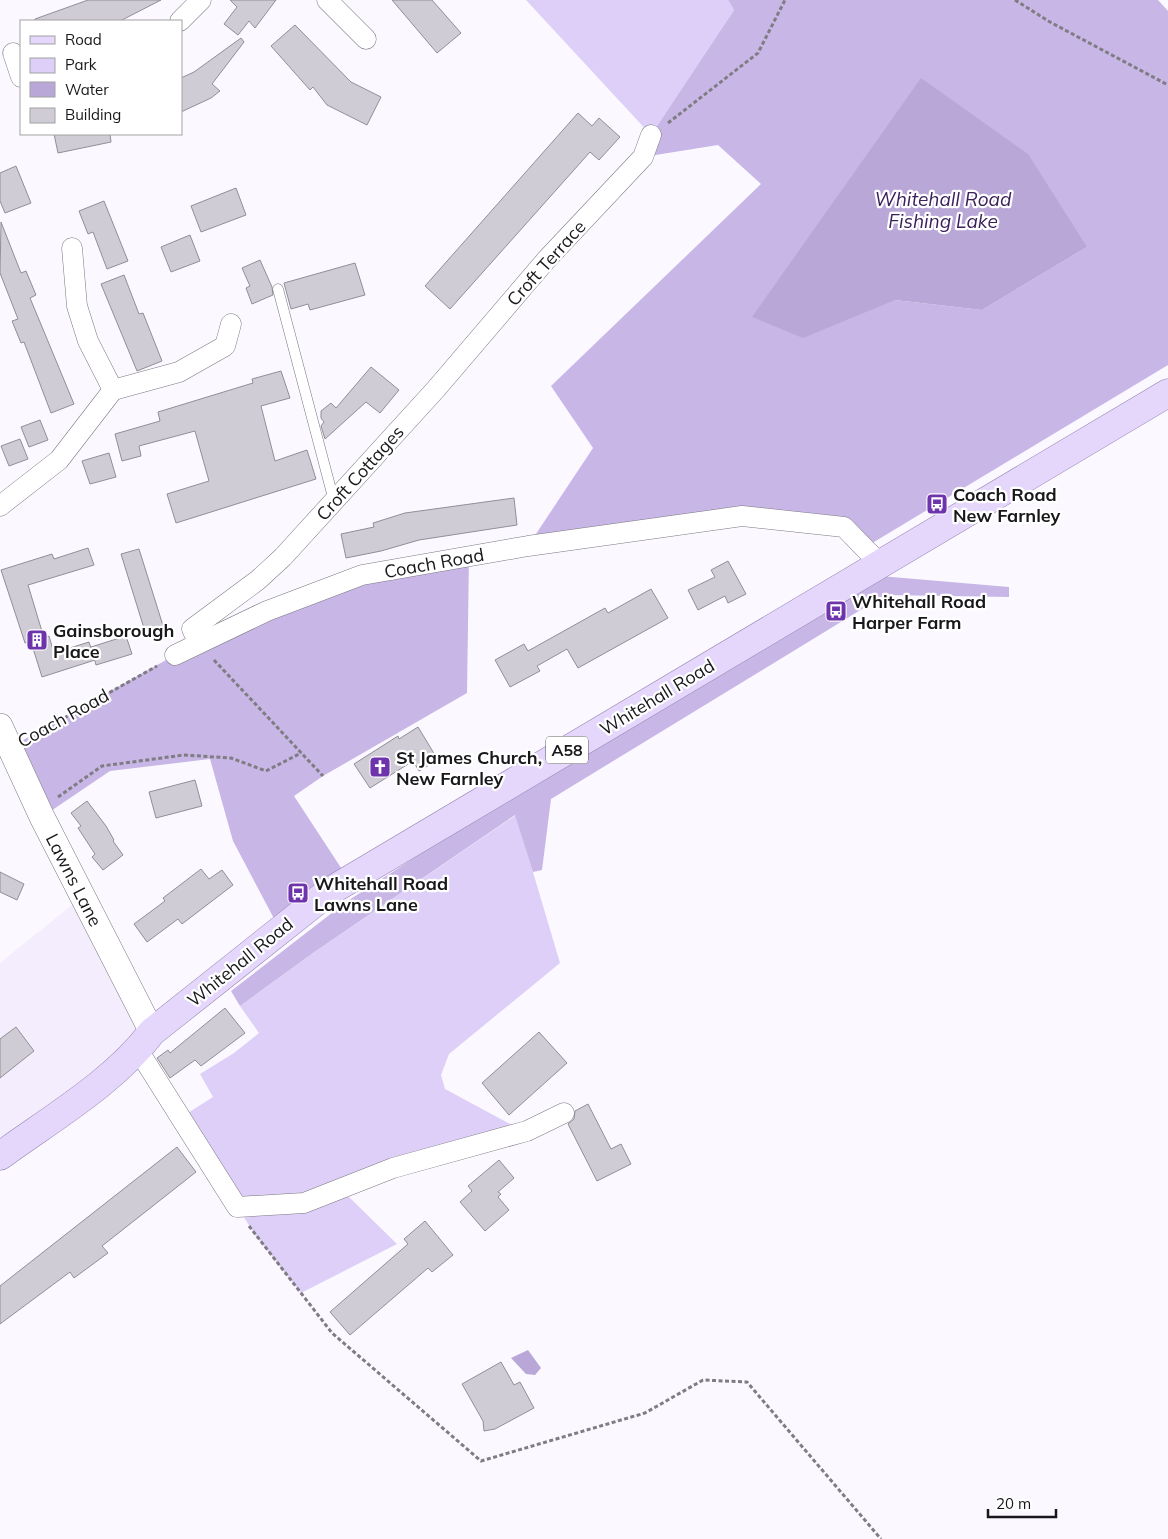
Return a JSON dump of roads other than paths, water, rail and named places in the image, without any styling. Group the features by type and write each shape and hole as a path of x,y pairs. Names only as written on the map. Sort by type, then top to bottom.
{"main road":[{"name":"Whitehall Road","path":"0,1156 98,1085 145,1041 327,893 1168,393"}],"street":[{"path":"181,20 201,0"},
{"path":"338,3 366,39"},
{"path":"13,53 20,74"},
{"name":"Croft Terrace","path":"436,389 547,258 643,157 651,135"},
{"path":"72,248 77,306 88,341 113,390"},
{"path":"0,506 59,460 113,390 179,372 225,346 231,324"},
{"name":"Croft Cottages","path":"199,643 192,629 258,580 283,557 436,389"},
{"name":"Coach Road","path":"176,655 268,611 362,575 545,543 742,516 844,527 880,564"},
{"name":"Lawns Lane","path":"0,726 5,751 39,810 145,1041"},
{"path":"145,1041 236,1207 304,1203 393,1168 527,1131 564,1113"}],"lane":[{"path":"278,289 334,501"}],"water":[{"name":"Whitehall Road Fishing Lake","path":"921,78 1028,154 1087,247 982,310 895,300 803,338 752,317"},
{"path":"528,1350 541,1368 535,1375 526,1374 511,1358"}],"place":[{"name":"Coach Road New Farnley","path":"937,504"},
{"name":"Whitehall Road Harper Farm","path":"836,611"},
{"name":"Gainsborough Place","path":"37,640"},
{"name":"St James Church, New Farnley","path":"380,767"},
{"name":"Whitehall Road Lawns Lane","path":"298,893"}]}
